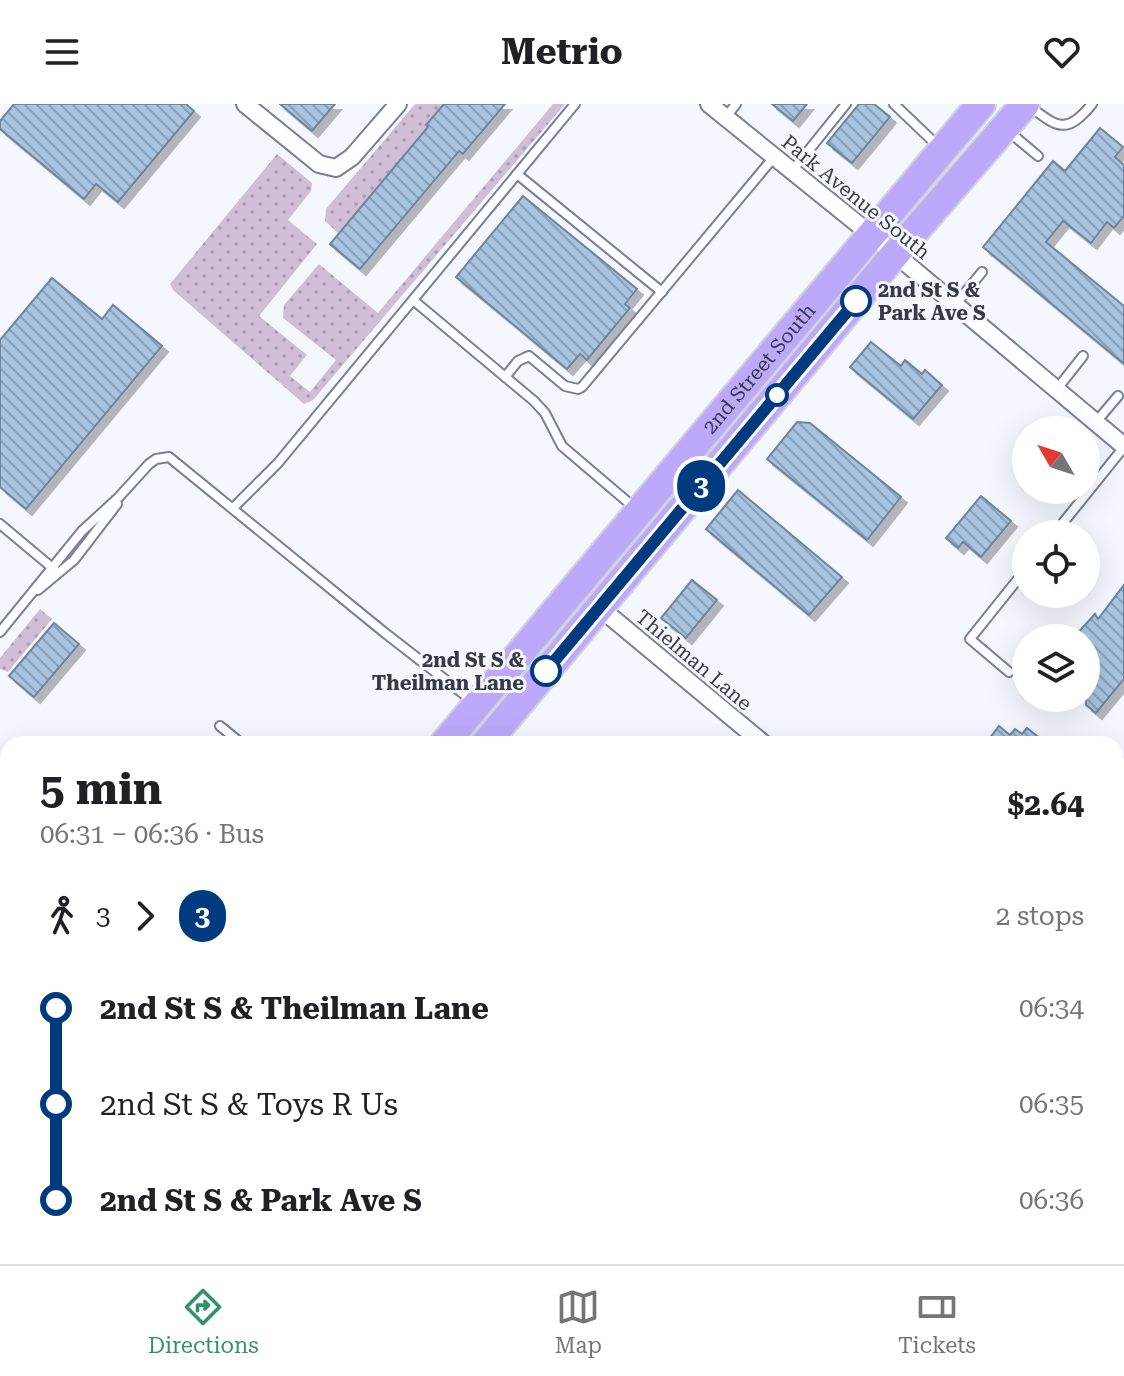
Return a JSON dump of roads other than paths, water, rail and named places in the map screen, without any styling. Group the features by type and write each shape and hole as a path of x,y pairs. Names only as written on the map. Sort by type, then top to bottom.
{"highway":[{"name":"2nd Street South","path":"492,736 895,254 1026,104"},
{"name":"2nd Street South","path":"451,736 978,106"}],"street":[{"path":"245,104 319,164 336,168 352,157 398,104"},
{"name":"Park Avenue South","path":"709,104 731,111 774,157 1089,416"},
{"name":"Park Avenue South","path":"1100,425 1124,446"},
{"name":"Thielman Lane","path":"599,607 754,736"}],"lane":[{"path":"233,508 278,463 575,104"},
{"path":"792,171 846,104"},
{"path":"894,104 943,150"},
{"path":"1026,104 1062,126 1073,123 1092,104"},
{"path":"1004,128 1038,156"},
{"path":"505,377 518,361 529,356 565,386 578,389 587,382 774,157"},
{"path":"517,174 662,292"},
{"path":"955,305 982,272"},
{"path":"413,300 541,407 562,446 640,512"},
{"path":"1057,389 1083,356"},
{"path":"1100,417 1118,396"},
{"path":"1065,520 1124,446"},
{"path":"0,632 82,531 156,459 169,457 478,705"},
{"path":"30,596 59,574 88,543 131,483"},
{"path":"0,524 59,574"},
{"path":"1009,672 970,639 1012,586"},
{"path":"220,726 232,736"}],"place":[{"name":"2nd St S & Park Ave S","path":"856,301"},
{"name":"2nd St S & Theilman Lane","path":"546,671"}]}
